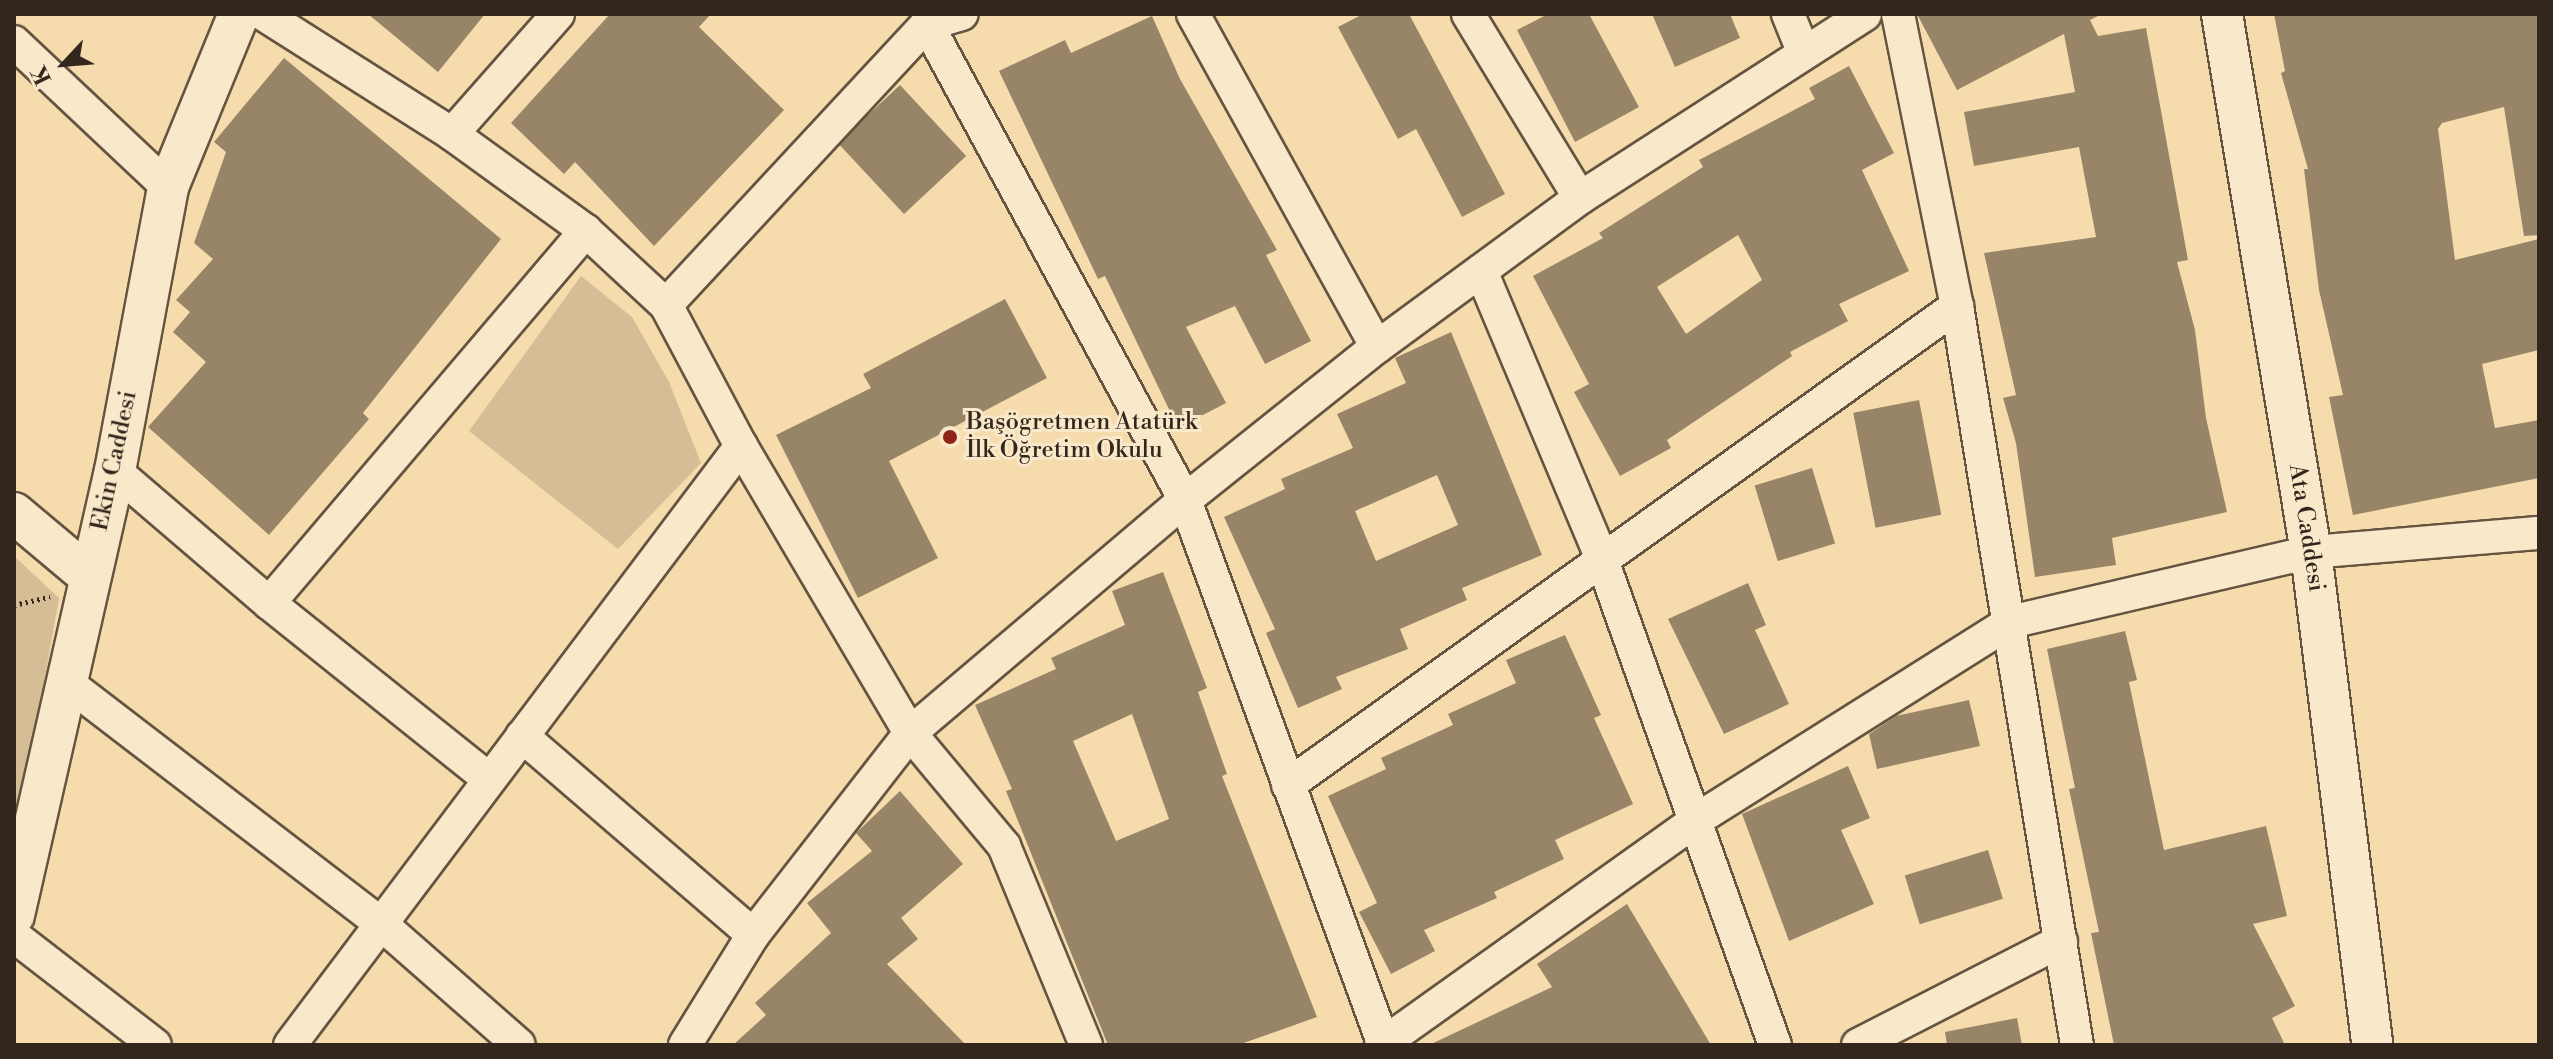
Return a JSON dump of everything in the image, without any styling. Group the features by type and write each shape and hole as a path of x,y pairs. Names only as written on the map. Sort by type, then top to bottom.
{"street":[{"name":"Ekin Caddesi","path":"14,915 115,471 168,187 239,14"},
{"path":"263,14 452,134 586,231 666,305 741,446 910,733 1004,846 1086,1045"},
{"path":"452,134 558,14"},
{"path":"666,305 927,24 962,14"},
{"path":"1193,14 1377,347"},
{"path":"1468,14 1580,198"},
{"path":"1788,14 1803,51"},
{"path":"685,1045 753,935 910,733 1185,500 1377,347 1580,198 1803,51 1865,14"},
{"path":"1898,14 1957,306 2077,1045"},
{"name":"Ata Caddesi","path":"2222,14 2311,552 2372,1045"},
{"path":"927,24 1185,500 1383,1045 1696,820 2010,622 2311,552 2539,533"},
{"path":"14,42 168,187"},
{"path":"269,603 586,231"},
{"path":"1481,271 1601,557 1775,1045"},
{"path":"1288,785 1601,557 1957,306"},
{"path":"290,1045 379,922 741,446"},
{"path":"115,471 269,603 489,779"},
{"path":"14,513 89,576"},
{"path":"66,682 379,922 519,1045"},
{"path":"522,736 753,935"},
{"path":"14,936 155,1045"},
{"path":"1858,1045 2061,941"}],"shaded area":[{"path":"581,276 632,317 669,382 701,463 618,549 469,431"},
{"path":"14,556 59,598 14,853"}],"building":[{"path":"368,14 485,14 438,72"},
{"path":"610,14 711,14 699,27 784,110 654,246 575,162 564,174 511,123"},
{"path":"1363,14 1409,14 1505,194 1462,217 1416,129 1398,139 1338,27"},
{"path":"1548,14 1589,14 1639,107 1575,142 1517,30"},
{"path":"1652,14 1730,14 1740,38 1675,67"},
{"path":"1917,14 2102,14 2090,20 2098,36 2146,28 2188,260 2177,262 2195,330 2206,418 2227,512 2112,538 2116,565 2035,577 2016,443 2003,398 2016,395 1984,253 2096,237 2079,147 1974,166 1964,112 2075,92 2064,34 1957,90"},
{"path":"2274,14 2539,14 2539,235 2524,236 2504,107 2442,123 2438,129 2455,260 2539,239 2539,350 2482,364 2495,428 2539,420 2539,478 2353,515 2329,397 2343,395 2319,290 2304,169 2308,169 2281,73 2285,71"},
{"path":"1152,16 1180,79 1277,250 1266,255 1311,341 1265,364 1235,306 1186,327 1226,403 1178,428 1105,276 1098,279 999,71 1065,40 1071,53"},
{"path":"284,58 501,239 363,413 369,419 269,535 148,427 206,362 173,332 190,312 176,300 213,259 194,243 226,152 214,142"},
{"path":"1849,66 1894,153 1862,170 1909,271 1839,304 1848,321 1790,352 1792,356 1667,440 1671,448 1620,476 1574,392 1589,384 1533,276 1603,238 1599,233 1703,167 1699,160 1815,99 1809,88","holes":["1738,235 1762,280 1686,334 1657,287"]},
{"path":"900,85 966,156 904,214 838,143"},
{"path":"1005,299 1047,378 889,461 938,558 858,598 776,435 871,388 863,374"},
{"path":"1451,332 1542,555 1462,588 1467,600 1400,629 1408,649 1336,677 1342,689 1298,708 1266,633 1275,629 1224,517 1285,489 1281,479 1353,448 1337,414 1406,383 1395,358","holes":["1437,475 1458,525 1376,561 1355,511"]},
{"path":"1919,400 1941,515 1876,528 1853,413"},
{"path":"1812,468 1835,544 1778,561 1755,486"},
{"path":"1163,572 1207,688 1198,692 1227,774 1222,776 1317,1017 1238,1045 1108,1045 1006,791 1012,789 975,705 1056,669 1051,658 1125,625 1112,591","holes":["1132,714 1169,819 1116,841 1073,741"]},
{"path":"1748,583 1766,625 1755,630 1789,704 1724,734 1668,619"},
{"path":"2125,631 2137,680 2129,682 2164,850 2266,826 2287,916 2253,924 2295,1006 2272,1018 2285,1045 2114,1045 2091,933 2099,932 2069,789 2075,788 2047,649"},
{"path":"1565,635 1601,715 1594,718 1633,804 1555,840 1564,859 1494,892 1497,898 1424,930 1435,951 1391,974 1359,912 1377,903 1328,796 1386,769 1381,758 1453,725 1448,714 1516,683 1506,660"},
{"path":"1969,700 1980,746 1877,769 1869,734 1896,716"},
{"path":"1848,766 1870,818 1841,830 1874,904 1789,941 1742,814"},
{"path":"900,791 963,864 901,918 918,939 887,964 966,1045 733,1045 766,1015 755,1003 831,933 807,903 872,851 856,833"},
{"path":"1988,850 2003,899 1920,924 1905,875"},
{"path":"1627,904 1711,1045 1429,1045 1552,987 1537,964"},
{"path":"2017,1018 2022,1045 1947,1045 1945,1032"}],"place":[{"name":"Başögretmen Atatürk İlk Öğretim Okulu","path":"950,437"}]}
